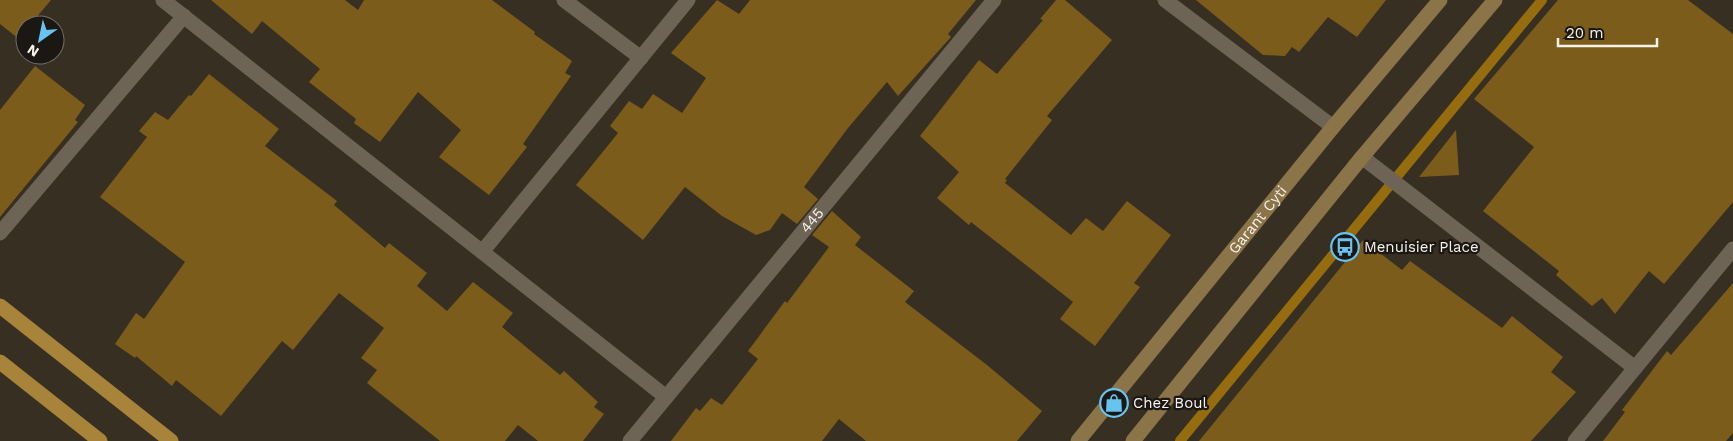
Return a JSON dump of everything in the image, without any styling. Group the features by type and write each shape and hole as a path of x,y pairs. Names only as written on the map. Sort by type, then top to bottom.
{"main road":[{"name":"Garant Cyti","path":"1078,441 1333,127 1440,0"},
{"path":"1133,441 1362,157 1495,0"},
{"path":"0,306 171,441"},
{"path":"0,362 100,441"}],"street":[{"path":"163,0 666,397"},
{"path":"564,0 641,58"},
{"path":"482,252 688,0"},
{"name":"445","path":"630,441 994,0"},
{"path":"1166,0 1333,127"},
{"path":"0,233 184,16"},
{"path":"1362,157 1635,368"},
{"path":"1575,441 1635,368 1731,258"}],"building":[{"path":"0,0 51,0 38,15 15,15 15,36 0,24"},
{"path":"211,0 345,0 358,10 364,0 492,0 535,32 534,34 572,61 565,73 571,76 523,144 527,147 489,195 439,157 461,130 418,92 380,142 354,123 356,119 309,82 320,69 262,21 252,34"},
{"path":"717,0 739,14 750,0 976,0 948,34 951,37 898,96 887,82 848,128 804,187 818,199 797,224 782,213 770,230 756,235 722,216 685,187 643,240 576,185 618,133 610,126 629,101 642,109 653,94 682,113 706,78 671,53"},
{"path":"1056,0 1065,0 1112,40 1047,116 1052,120 1005,179 1007,180 1005,183 1071,235 1086,218 1103,231 1127,201 1171,235 1134,283 1140,287 1095,346 1060,319 1073,302 971,222 969,225 937,198 959,172 920,136 979,60 997,74 1043,20 1040,19"},
{"path":"1196,0 1386,0 1357,37 1328,17 1299,52 1292,47 1285,56 1263,55"},
{"path":"1558,0 1688,0 1733,34 1733,202 1664,284 1649,271 1615,314 1602,298 1592,306 1556,275 1559,271 1483,211 1534,147 1474,99"},
{"path":"35,66 85,105 75,120 78,122 0,217 0,110"},
{"path":"209,74 279,129 265,146 337,201 334,205 385,248 389,243 427,273 417,286 447,311 473,282 513,313 502,327 560,375 564,371 598,402 594,407 604,414 583,441 538,441 518,425 505,441 440,441 367,383 377,370 361,358 384,328 339,293 293,350 282,341 221,416 176,380 172,386 136,356 135,358 115,344 136,313 144,319 185,262 100,197 147,137 139,131 155,112 168,120"},
{"path":"1456,130 1459,175 1419,177"},
{"path":"832,211 861,237 855,245 914,291 905,302 987,365 1042,411 1017,441 866,441 839,419 822,441 671,441 696,408 700,411 711,398 722,405 758,359 748,351 785,301 787,303 829,247 812,235"},
{"path":"1363,240 1402,270 1410,261 1502,328 1512,316 1563,357 1551,372 1576,392 1531,441 1199,441"},
{"path":"1733,283 1733,433 1726,441 1603,441 1625,412 1622,410 1667,351 1671,355"}],"waterway":[{"path":"1180,441 1542,0"}],"place":[{"name":"Menuisier Place","path":"1345,247"},
{"name":"Chez Boul","path":"1114,403"}]}
